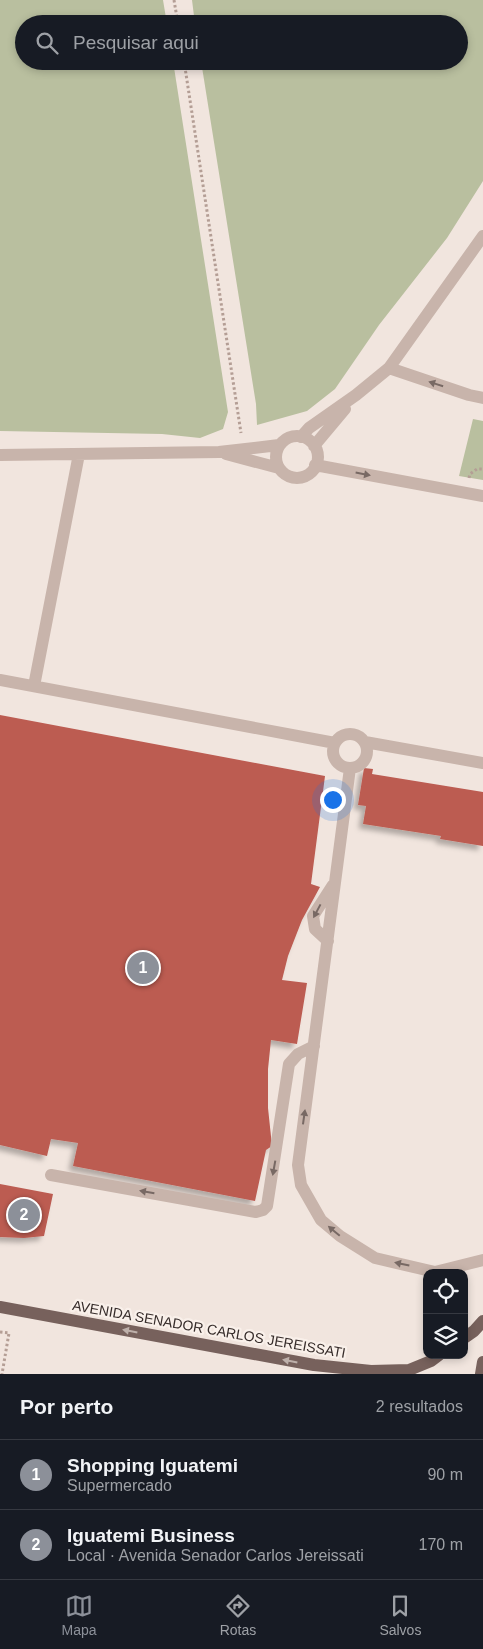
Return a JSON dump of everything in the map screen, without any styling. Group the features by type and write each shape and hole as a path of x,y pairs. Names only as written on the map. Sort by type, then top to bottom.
{"main road":[{"name":"AVENIDA SENADOR CARLOS JEREISSATI","path":"0,1307 314,1365 371,1371 409,1370 434,1359"},
{"path":"468,1335 483,1321"},
{"path":"482,1374 483,1362"}],"street":[{"path":"301,436 309,428 356,395 388,368 483,236"},
{"path":"388,368 483,398"},
{"path":"314,446 356,395"},
{"path":"301,436 314,446 317,453 315,465 308,475 292,477 284,474 279,468 276,452 285,439 301,436"},
{"path":"0,455 219,452 280,445"},
{"path":"219,452 279,468"},
{"path":"34,686 79,454"},
{"path":"315,465 483,496"},
{"path":"0,680 335,742"},
{"path":"349,734 358,736 364,742 367,750 365,759 359,766 350,768 342,766 335,760 333,751 335,742 341,736 349,734"},
{"path":"364,742 483,763"},
{"path":"350,768 298,1165 301,1185 321,1220 340,1236 375,1258 435,1272 483,1260"},
{"path":"328,941 315,929 312,916 336,880"},
{"path":"51,1175 256,1212 263,1210 267,1206 290,1064 293,1059 314,1046"},
{"path":"286,1092 307,1095"},
{"path":"280,1134 302,1137"}],"path":[{"path":"174,0 176,15"},
{"path":"185,70 244,449"},
{"path":"0,1332 9,1333 2,1374"}],"green space":[{"path":"0,0 163,0 166,15 15,15 15,70 174,70 228,412 223,429 200,438 162,434 0,431"},
{"path":"192,0 483,0 483,181 447,238 379,325 335,389 307,411 257,425 256,404 202,70 468,70 468,15 194,15"},
{"path":"473,419 483,421 483,480 459,476"}],"building":[{"path":"0,715 325,776 311,884 320,887 302,920 288,956 282,980 307,983 297,1044 271,1040 268,1069 268,1108 272,1146 266,1150 255,1201 73,1166 78,1143 51,1139 47,1156 0,1145"},
{"path":"364,768 373,769 372,774 483,792 483,846 440,839 441,836 363,824 366,806 358,805"},
{"path":"0,1184 53,1194 44,1236 24,1238 0,1237"}],"place":[{"name":"Shopping Iguatemi","path":"143,968"},
{"name":"Iguatemi Business","path":"24,1215"}]}
